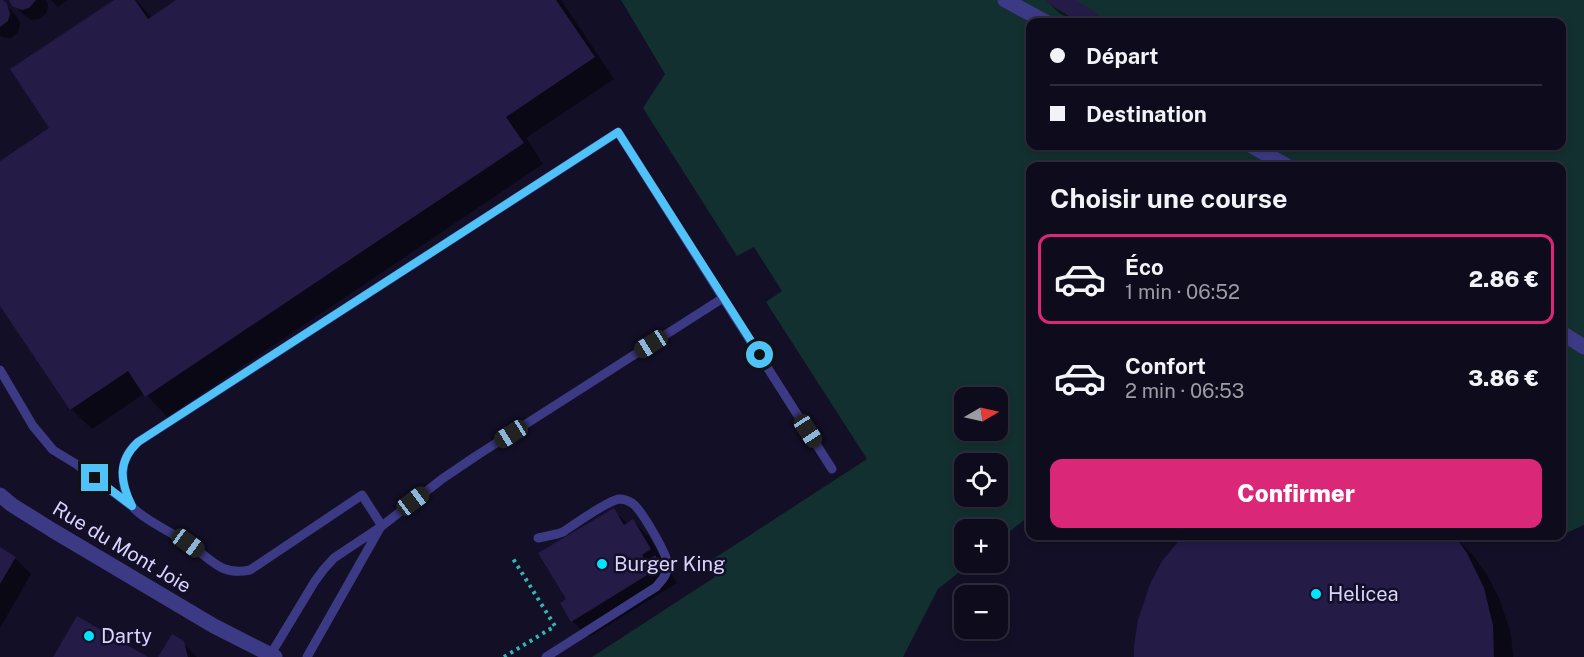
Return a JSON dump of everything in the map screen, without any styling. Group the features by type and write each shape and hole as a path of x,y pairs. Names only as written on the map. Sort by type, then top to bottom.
{"street":[{"path":"1005,0 1039,18"},
{"path":"1259,150 1280,162"},
{"path":"1566,336 1584,347"},
{"name":"Rue du Mont Joie","path":"0,495 52,530 224,631 272,656"},
{"name":"Rue du Mont Joie","path":"224,631 249,657"}],"lane":[{"path":"132,506 124,487 123,466 125,457 138,442 618,132 832,469"},
{"path":"272,656 324,569 341,552 381,526 476,456 723,298"},
{"path":"0,370 33,426 53,450 76,464 139,513 188,543 224,570 241,572 250,570 362,495 381,526"},
{"path":"538,538 557,534 612,501 623,499 633,504 640,513 666,555 669,564 665,577 656,586 546,657"},
{"path":"307,657 381,526"}],"path":[{"path":"504,657 555,626 512,557"}],"green space":[{"path":"621,0 1584,0 1584,525 1566,533 1566,162 1026,162 1026,518 1008,533 1008,519 954,519 954,573 958,573 938,589 903,657 592,657 715,577 707,563 867,459 766,302 782,291 754,247 737,256 643,108 665,74"}],"building":[{"path":"0,0 7,4 10,14 8,21 0,27"},
{"path":"9,0 36,0 29,8 22,10 12,6"},
{"path":"114,0 135,0 148,19 176,0 556,0 595,57 506,117 524,143 145,397 128,371 70,410 0,306 0,161 49,128 10,69"},
{"path":"1047,0 1076,0 1098,14 1095,18 1072,18 1046,2"},
{"name":"Burger King","path":"614,508 624,525 633,519 651,549 642,555 646,561 655,555 662,566 571,622 560,603 566,599 538,553"},
{"name":"Helicea","path":"1180,540 1458,540 1467,553 1484,588 1493,625 1494,657 1134,657 1138,620 1150,584 1162,561"},
{"path":"0,547 16,557 0,584"},
{"name":"Darty","path":"77,616 148,657 53,657"},
{"path":"172,634 184,641 188,657 158,657"}],"place":[{"name":"Burger King","path":"602,564"},
{"name":"Helicea","path":"1316,594"},
{"name":"Darty","path":"89,636"}],"route":[{"path":"95,478 132,506 124,487 123,466 125,457 138,442 618,132 760,355"}]}
